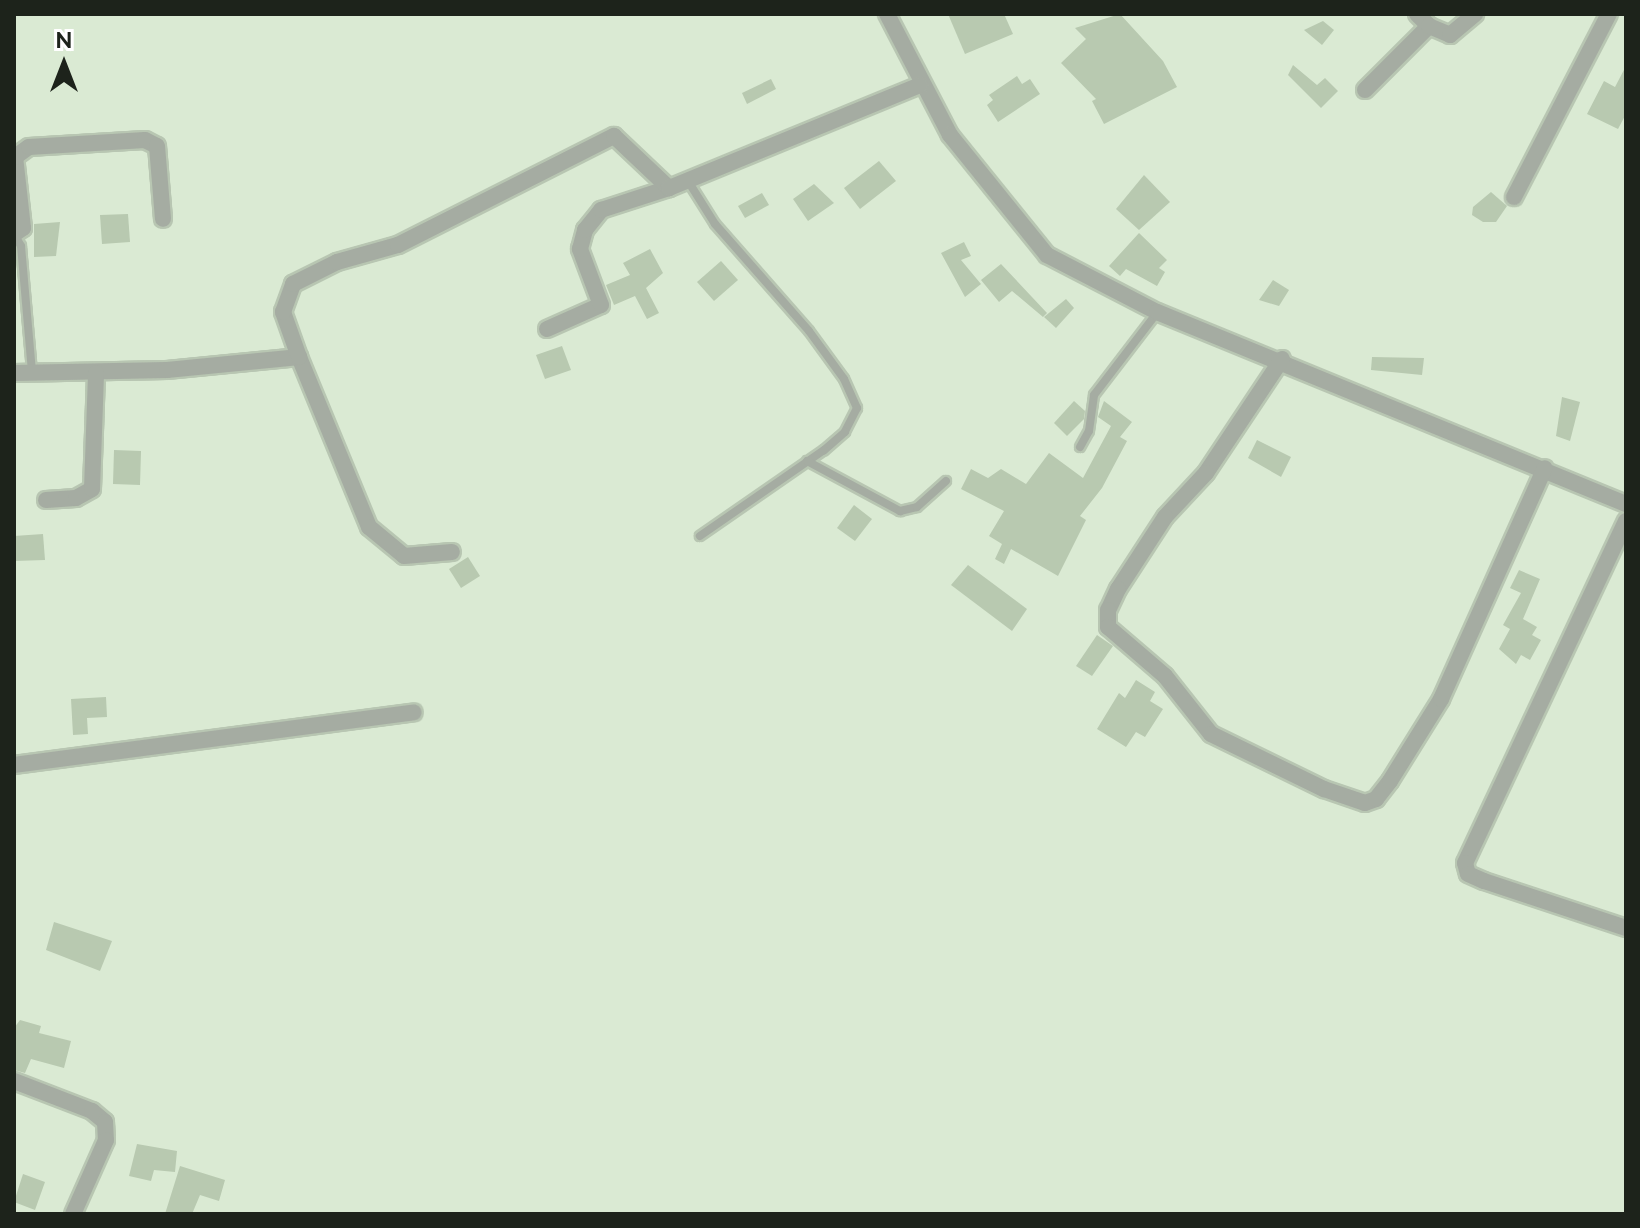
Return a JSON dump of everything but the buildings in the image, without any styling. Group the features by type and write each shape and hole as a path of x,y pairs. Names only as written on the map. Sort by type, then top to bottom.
{"street":[{"path":"887,14 920,85 950,135 1047,255 1157,312 1282,359 1626,504"},
{"path":"1365,90 1423,20 1450,35 1475,14"},
{"path":"1514,197 1609,14"},
{"path":"547,329 601,305 580,249 585,230 601,210 669,188 920,85"},
{"path":"452,552 404,556 369,527 299,357 283,312 285,297 293,284 337,262 398,245 614,136 669,188"},
{"path":"14,234 23,228 15,157 29,147 145,140 157,146 163,219"},
{"path":"14,373 96,373 299,357"},
{"path":"1282,359 1206,473 1165,517 1118,589 1108,610 1108,627 1165,676 1211,734 1324,789 1365,803 1376,799 1390,781 1441,699 1545,468"},
{"path":"46,500 76,498 92,489 96,373"},
{"path":"1626,521 1465,863 1468,874 1484,881 1626,928"},
{"path":"14,765 414,712"},
{"path":"14,1081 92,1111 105,1122 106,1140 73,1214"}],"lane":[{"path":"688,180 715,224 809,331 844,379 857,408 845,432 700,536"},
{"path":"14,234 21,246 32,372"},
{"path":"1080,447 1089,431 1094,395 1157,312"},
{"path":"807,461 900,511 917,507 946,481"}]}
